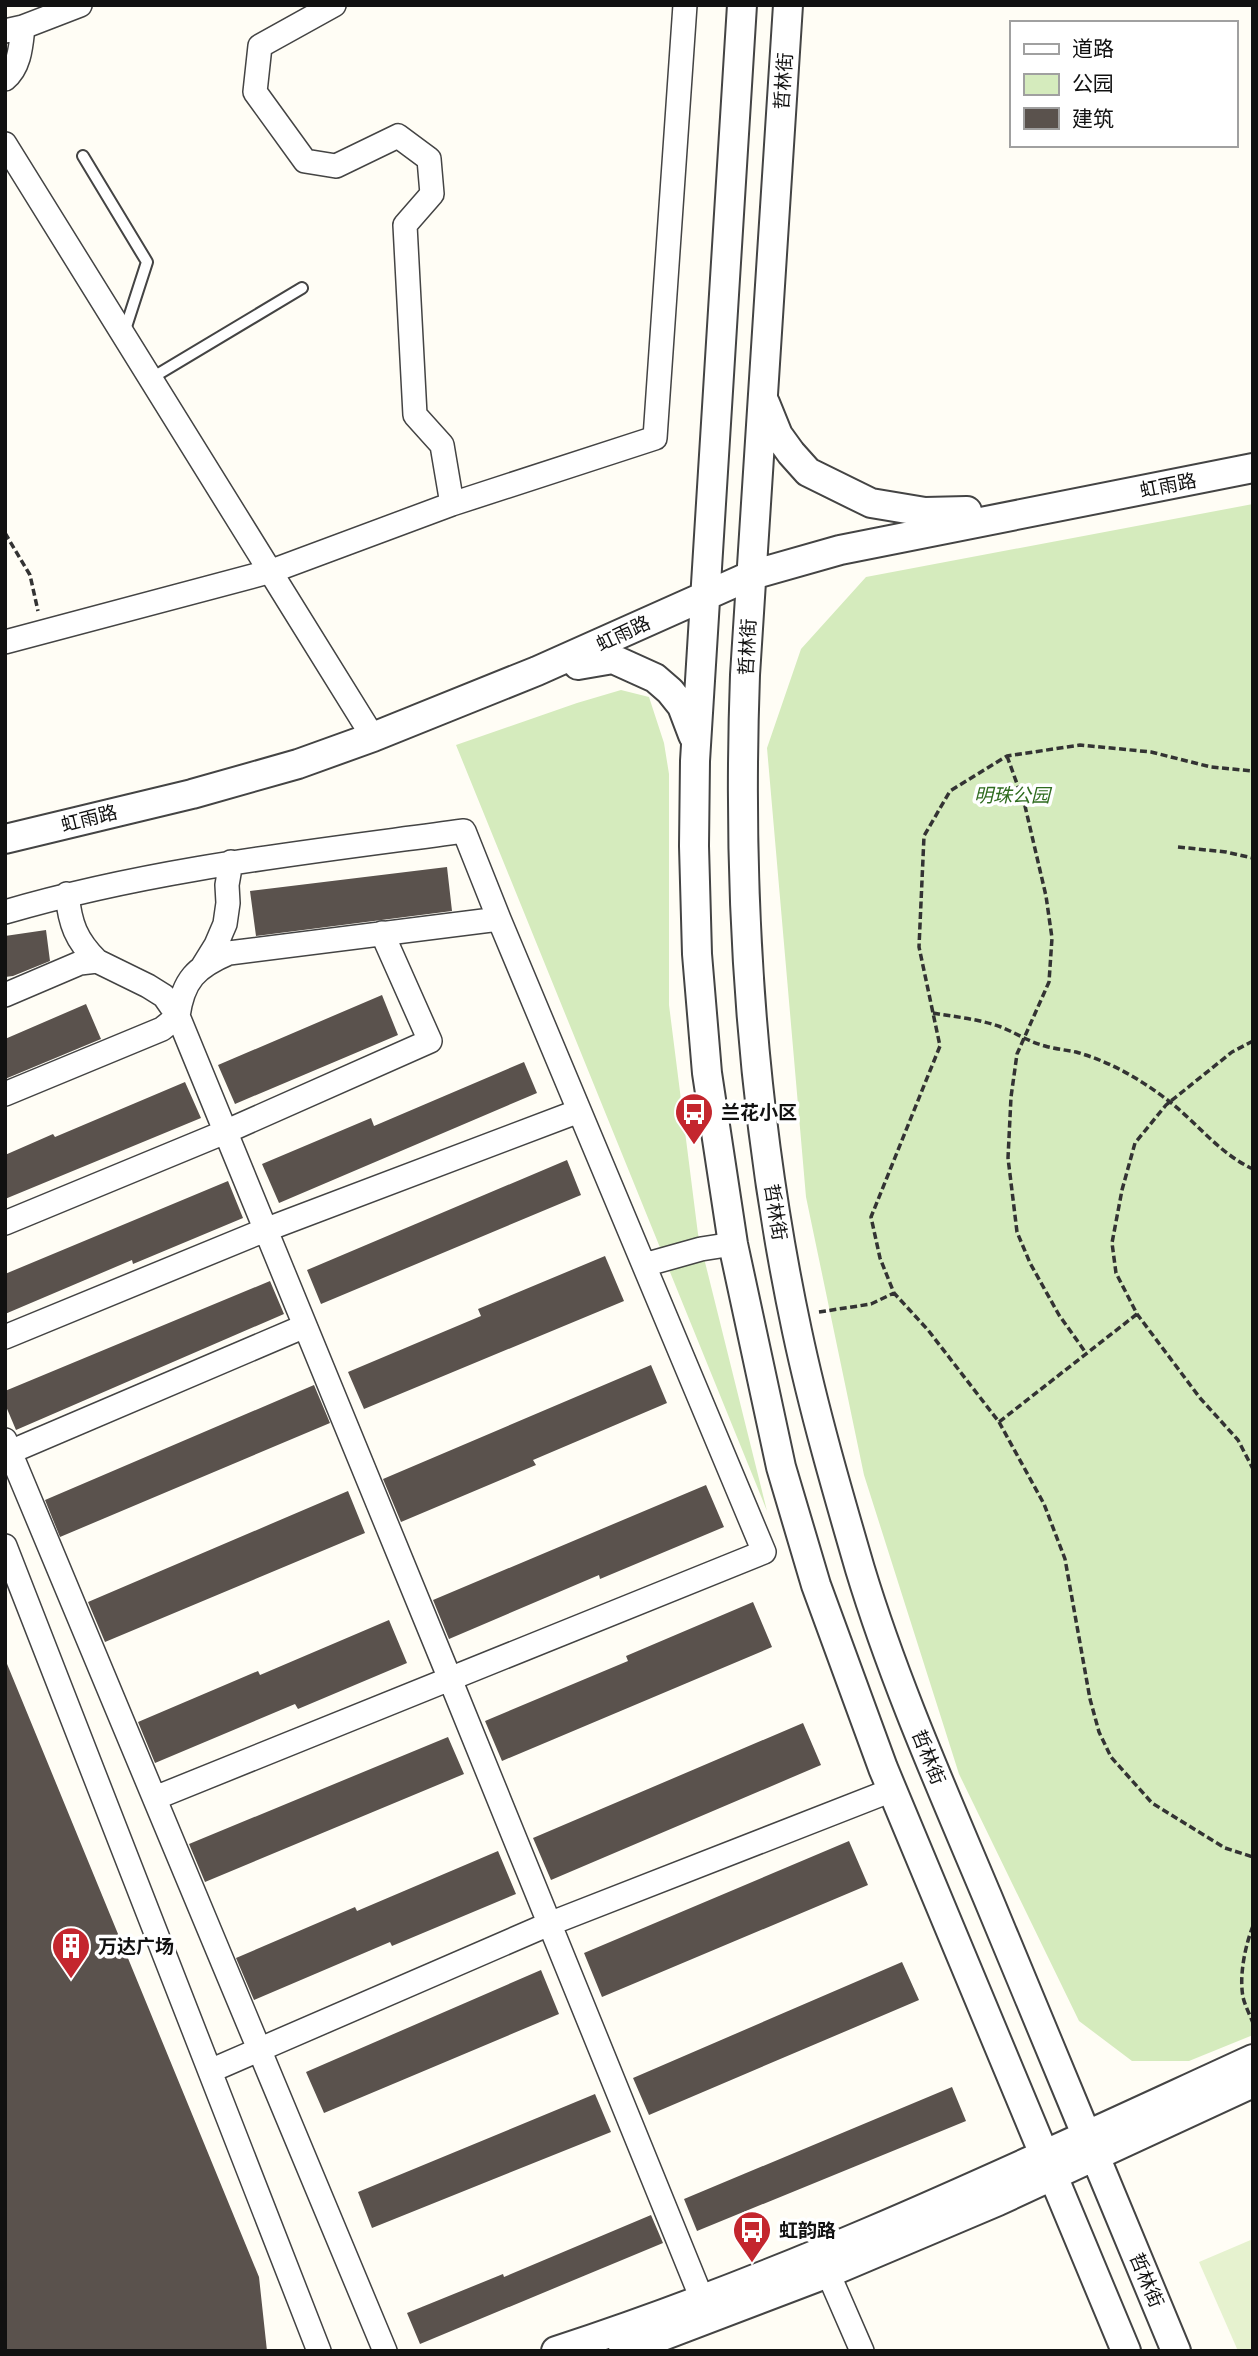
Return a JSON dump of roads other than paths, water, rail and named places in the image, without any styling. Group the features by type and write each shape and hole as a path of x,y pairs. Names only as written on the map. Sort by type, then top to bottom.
{"street":[{"path":"5,79 13,72 20,49 14,29 80,5"},
{"path":"334,5 260,46 255,92 305,161 336,166 398,136 429,159 432,194 405,225 415,415 442,445 452,504"},
{"path":"5,642 272,571 452,504 655,438 685,5"},
{"path":"741,5 696,749 694,846 697,954 707,1073 733,1244 781,1467 816,1585 848,1677 892,1790 1126,2351"},
{"name":"哲林街","path":"788,5 742,761 746,950 756,1068 768,1162 794,1315 831,1467 861,1573 927,1753 1176,2351"},
{"path":"5,144 373,737"},
{"path":"763,398 778,435 808,472 871,503 925,512 1054,507"},
{"name":"虹雨路","path":"5,839 298,764 537,671 752,575 840,550 1253,468"},
{"path":"537,671 613,659 655,678 682,706 691,725 696,749"},
{"path":"5,912 66,894 231,862 464,831 764,1552 155,1798"},
{"path":"5,1094 162,1029 178,1016 181,995 216,945 225,925 228,903 226,885 231,862"},
{"path":"66,894 69,916 83,947 97,961 164,996 178,1016 702,2299"},
{"path":"151,988 167,989 178,986 210,961 229,953 499,919"},
{"path":"5,1223 225,1132 430,1041 382,933"},
{"path":"5,995 80,964 97,961"},
{"path":"5,1337 265,1230 579,1111"},
{"path":"643,1265 701,1249 733,1244"},
{"path":"305,1326 8,1446 384,2351"},
{"path":"5,1546 319,2351"},
{"path":"210,2071 548,1924 892,1790"},
{"path":"623,2351 828,2273 1090,2146 1253,2060"},
{"path":"1090,2146 1253,2083"},
{"path":"556,2351 702,2299 1049,2165"},
{"path":"828,2273 862,2351"}],"lane":[{"path":"83,156 147,262 123,335"},
{"path":"150,379 302,288"}],"place":[{"name":"兰花小区","path":"694,1146"},
{"name":"万达广场","path":"71,1980"},
{"name":"虹韵路","path":"752,2264"}],"park label":[{"name":"明珠公园","path":"1012,795"}]}
